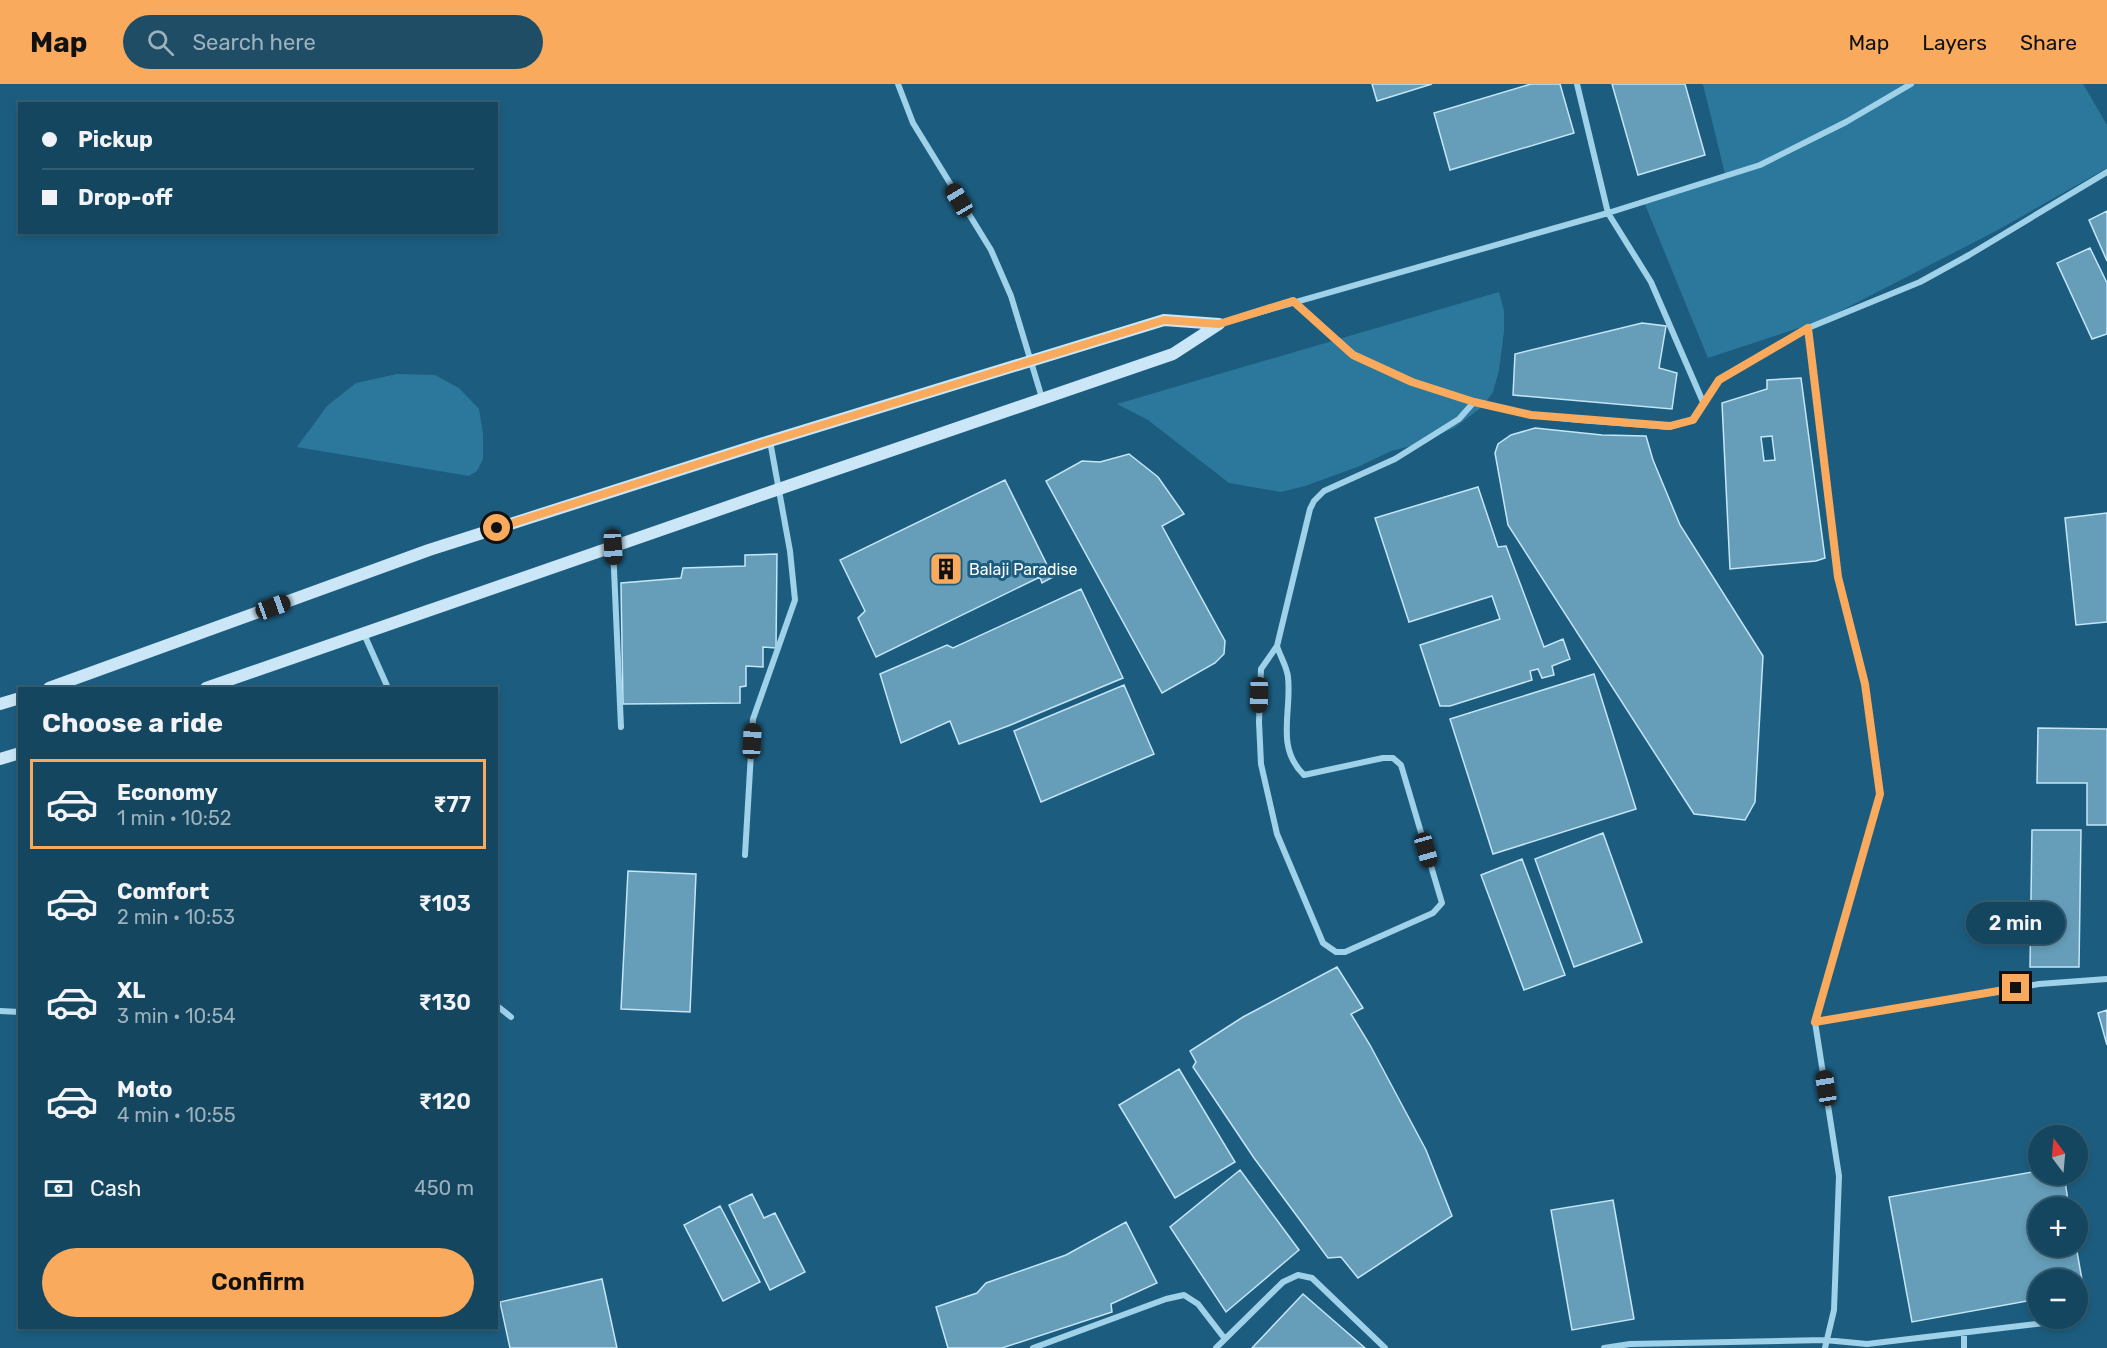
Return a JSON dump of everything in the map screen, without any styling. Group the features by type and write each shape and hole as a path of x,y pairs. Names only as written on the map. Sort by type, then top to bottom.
{"street":[{"path":"898,84 914,123 991,250 1011,296 1042,399"},
{"path":"1577,84 1608,213 1651,282 1703,402"},
{"path":"209,687 1173,354 1219,324 1293,301 1608,213 1760,165 1846,122 1911,84"},
{"path":"1293,301 1353,355 1412,382 1474,402 1531,415 1670,426 1693,420 1719,380 1808,328 1920,282 2107,172"},
{"path":"52,687 429,550 770,441 1164,320 1219,324"},
{"path":"1808,328 1838,577 1865,684 1880,794 1815,1022 1839,1176 1834,1310 1825,1348"},
{"path":"1277,646 1288,676 1286,735 1290,755 1297,767 1304,775 1383,758 1393,758 1401,765 1442,903 1433,913 1345,952 1336,952 1323,943 1277,834 1261,765 1259,722 1261,669 1277,646 1310,509 1314,501 1324,491 1395,459 1459,418 1474,402"},
{"path":"745,855 753,719 795,600 790,551 770,441"},
{"path":"613,547 621,727"},
{"path":"364,634 388,687"},
{"path":"0,704 18,699"},
{"path":"0,759 18,754"},
{"path":"1815,1022 2039,984 2107,979"},
{"path":"498,1007 511,1017"},
{"path":"0,1011 18,1012"},
{"path":"1216,1348 1283,1282 1298,1275 1312,1278 1384,1348"},
{"path":"1033,1348 1167,1299 1184,1295 1198,1304 1225,1339"},
{"path":"1604,1348 1630,1344 1826,1340 1867,1344 2028,1325"},
{"path":"1964,1334 1964,1348"}],"shaded area":[{"path":"1703,84 2083,84 2107,125 2107,168 1996,231 1823,320 1708,358 1644,202 1726,178"},
{"path":"1499,292 1504,311 1504,331 1499,370 1493,392 1482,407 1454,428 1305,486 1281,492 1229,483 1148,420 1117,404"},
{"path":"397,374 435,375 459,388 479,409 483,434 483,459 477,471 469,476 297,447 327,406 356,383"}],"building":[{"path":"1372,84 1432,84 1377,101"},
{"path":"1531,84 1560,84 1574,133 1450,170 1434,113"},
{"path":"1612,84 1685,84 1705,155 1638,175"},
{"path":"2107,211 2107,261 2089,220"},
{"path":"2090,248 2107,283 2107,334 2092,339 2057,263"},
{"path":"1642,323 1666,326 1659,368 1677,373 1672,409 1513,395 1515,354"},
{"path":"1801,378 1825,558 1816,561 1730,569 1722,403 1767,389 1767,380","holes":["1772,436 1775,460 1764,461 1761,437"]},
{"path":"1535,428 1602,435 1646,436 1653,460 1680,525 1763,656 1755,802 1745,820 1694,814 1508,525 1495,453 1498,444 1511,435"},
{"path":"1129,454 1158,477 1184,514 1162,526 1225,641 1224,654 1215,663 1162,693 1046,481 1082,461 1100,462"},
{"name":"Balaji Paradise","path":"1005,480 1053,577 1042,583 1040,577 876,657 858,618 865,611 840,560"},
{"path":"1478,487 1498,547 1506,546 1544,647 1563,639 1570,659 1552,666 1554,675 1542,678 1538,669 1530,671 1532,680 1450,706 1440,706 1420,645 1500,619 1492,596 1409,622 1375,518"},
{"path":"2107,513 2107,622 2076,625 2065,518"},
{"path":"777,554 776,648 763,647 763,667 746,666 746,686 740,687 740,703 623,704 621,583 681,578 683,568 745,566 745,555"},
{"path":"1081,589 1123,678 959,744 950,721 901,743 880,674 947,645 953,648"},
{"path":"1594,674 1636,809 1493,854 1450,719"},
{"path":"1124,685 1154,754 1041,802 1014,731"},
{"path":"2038,728 2107,729 2107,825 2087,825 2087,783 2037,783"},
{"path":"2032,830 2081,830 2079,967 2030,967"},
{"path":"1603,833 1642,942 1574,967 1535,859"},
{"path":"1522,859 1565,975 1524,990 1481,875"},
{"path":"628,871 696,874 690,1012 621,1009"},
{"path":"1337,967 1363,1008 1351,1014 1426,1150 1452,1216 1358,1278 1341,1257 1328,1258 1254,1158 1193,1067 1196,1062 1190,1051 1243,1017"},
{"path":"2107,1010 2107,1045 2098,1013"},
{"path":"1179,1069 1235,1162 1175,1198 1119,1105"},
{"path":"1240,1170 1299,1250 1226,1312 1170,1227"},
{"path":"2028,1173 2028,1185 2066,1185 2067,1197 2028,1197 2028,1257 2078,1257 2080,1269 2028,1269 2028,1301 1912,1322 1889,1197"},
{"path":"752,1194 764,1218 775,1213 805,1272 770,1290 729,1205"},
{"path":"1613,1200 1634,1319 1572,1330 1551,1210"},
{"path":"720,1206 760,1282 723,1301 684,1225"},
{"path":"1126,1222 1157,1283 1111,1304 1112,1312 1002,1348 948,1348 936,1307 977,1293 986,1283 1066,1255"},
{"path":"602,1279 617,1348 510,1348 500,1302"},
{"path":"1303,1294 1365,1348 1252,1348"}],"place":[{"name":"Balaji Paradise","path":"946,569"}],"route":[{"path":"497,528 1164,320 1219,324 1293,301 1353,355 1412,382 1474,402 1531,415 1670,426 1693,420 1719,380 1808,328 1838,577 1865,684 1880,794 1815,1022 2016,988"}]}
